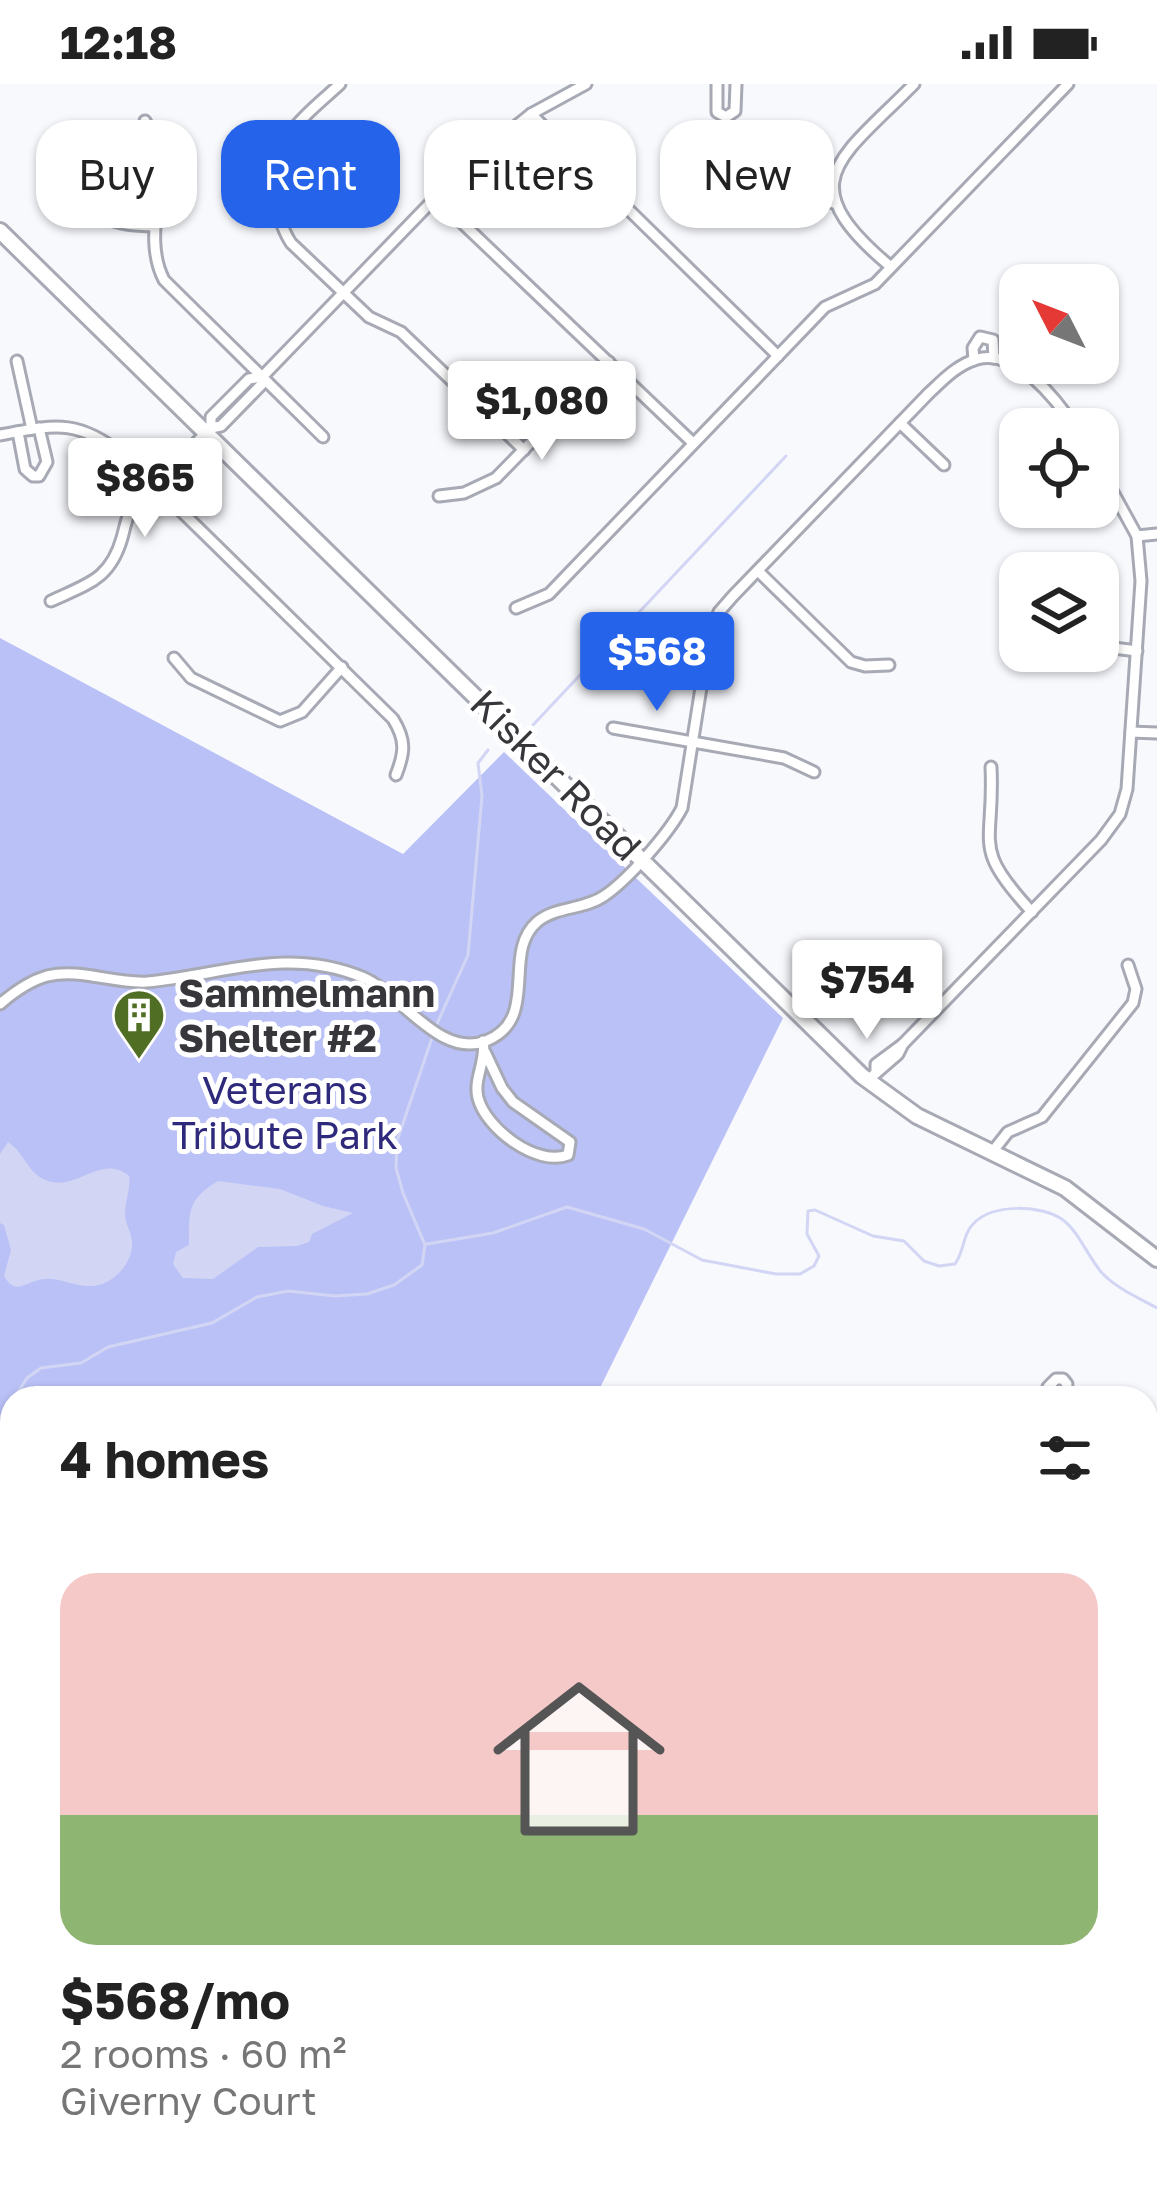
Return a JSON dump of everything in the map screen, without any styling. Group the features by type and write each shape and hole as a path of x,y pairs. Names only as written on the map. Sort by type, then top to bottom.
{"main road":[{"name":"Kisker Road","path":"0,231 209,430 641,859 916,1116 1065,1188 1157,1259"}],"street":[{"path":"320,84 330,94"},
{"path":"340,84 292,131 283,147 278,213 291,243 369,317 401,332 524,450"},
{"path":"523,120 586,84"},
{"path":"736,84 735,111 726,117 716,112 714,85 736,84"},
{"path":"834,177 847,153 914,84"},
{"path":"516,608 550,594 825,307 875,284 1068,84"},
{"path":"531,114 778,356"},
{"path":"834,203 846,225 891,267"},
{"path":"51,601 103,576 117,554 128,512 209,430 221,427 262,384 262,377 424,208"},
{"path":"154,228 156,265 164,280 323,437"},
{"path":"468,228 693,443"},
{"path":"974,360 973,348 980,337 993,340 994,358"},
{"path":"484,1047 502,1088 529,1116 569,1142 568,1155 555,1159 538,1154 510,1139 495,1124 477,1097 484,1047 512,1019 521,985 523,946 535,923 548,914 604,896 670,831 682,808 712,625 719,611 956,369 974,360 994,358 1029,376 1057,408"},
{"path":"17,362 47,462 39,476 25,469 18,432"},
{"path":"439,496 481,487 496,478 609,362"},
{"path":"900,423 944,465"},
{"path":"0,435 76,428 98,435 393,719 404,737 396,775"},
{"path":"872,1076 876,1064 903,1044 1117,820 1127,789 1141,580 1137,536 1119,503"},
{"path":"1137,536 1157,534"},
{"path":"758,571 851,662 889,665"},
{"path":"1119,649 1137,651"},
{"path":"175,658 191,679 280,721 302,712 342,667"},
{"path":"613,728 784,758 814,772"},
{"path":"1131,732 1157,733"},
{"path":"991,766 988,830 992,862 1000,878 1032,912"},
{"path":"0,1004 30,983 60,974 144,982 214,974 269,961 320,963 370,980 433,1029 463,1045 484,1047"},
{"path":"993,1151 1008,1132 1042,1117 1133,1004 1136,989 1128,965"}],"green space":[{"name":"Veterans Tribute Park","path":"0,638 403,854 504,752 783,1018 601,1386 0,1386"}],"shaded area":[{"path":"8,1142 35,1174 48,1181 69,1181 109,1168 129,1176 125,1214 132,1249 114,1278 91,1286 50,1279 17,1287 8,1282 4,1276 11,1250 0,1223 0,1154"},
{"path":"218,1181 280,1189 353,1213 312,1234 309,1242 258,1247 213,1279 183,1278 173,1264 176,1252 189,1245 192,1207"}],"waterway":[{"path":"533,725 786,456"},
{"path":"436,1026 468,955 482,796 478,763 488,750"},
{"path":"22,1386 41,1368 81,1363 108,1347 212,1323 257,1297 288,1291 367,1294 394,1285 422,1265 425,1245 396,1168 397,1141 433,1035"},
{"path":"427,1244 493,1233 567,1207 644,1229 702,1260 800,1274 814,1266 819,1256 807,1234 808,1211 815,1210 873,1236 904,1241 924,1261 939,1266 955,1264 970,1228 982,1217 1005,1209 1030,1209 1063,1220 1108,1278 1157,1308"}],"place":[{"name":"Sammelmann Shelter #2","path":"139,1061"}]}
